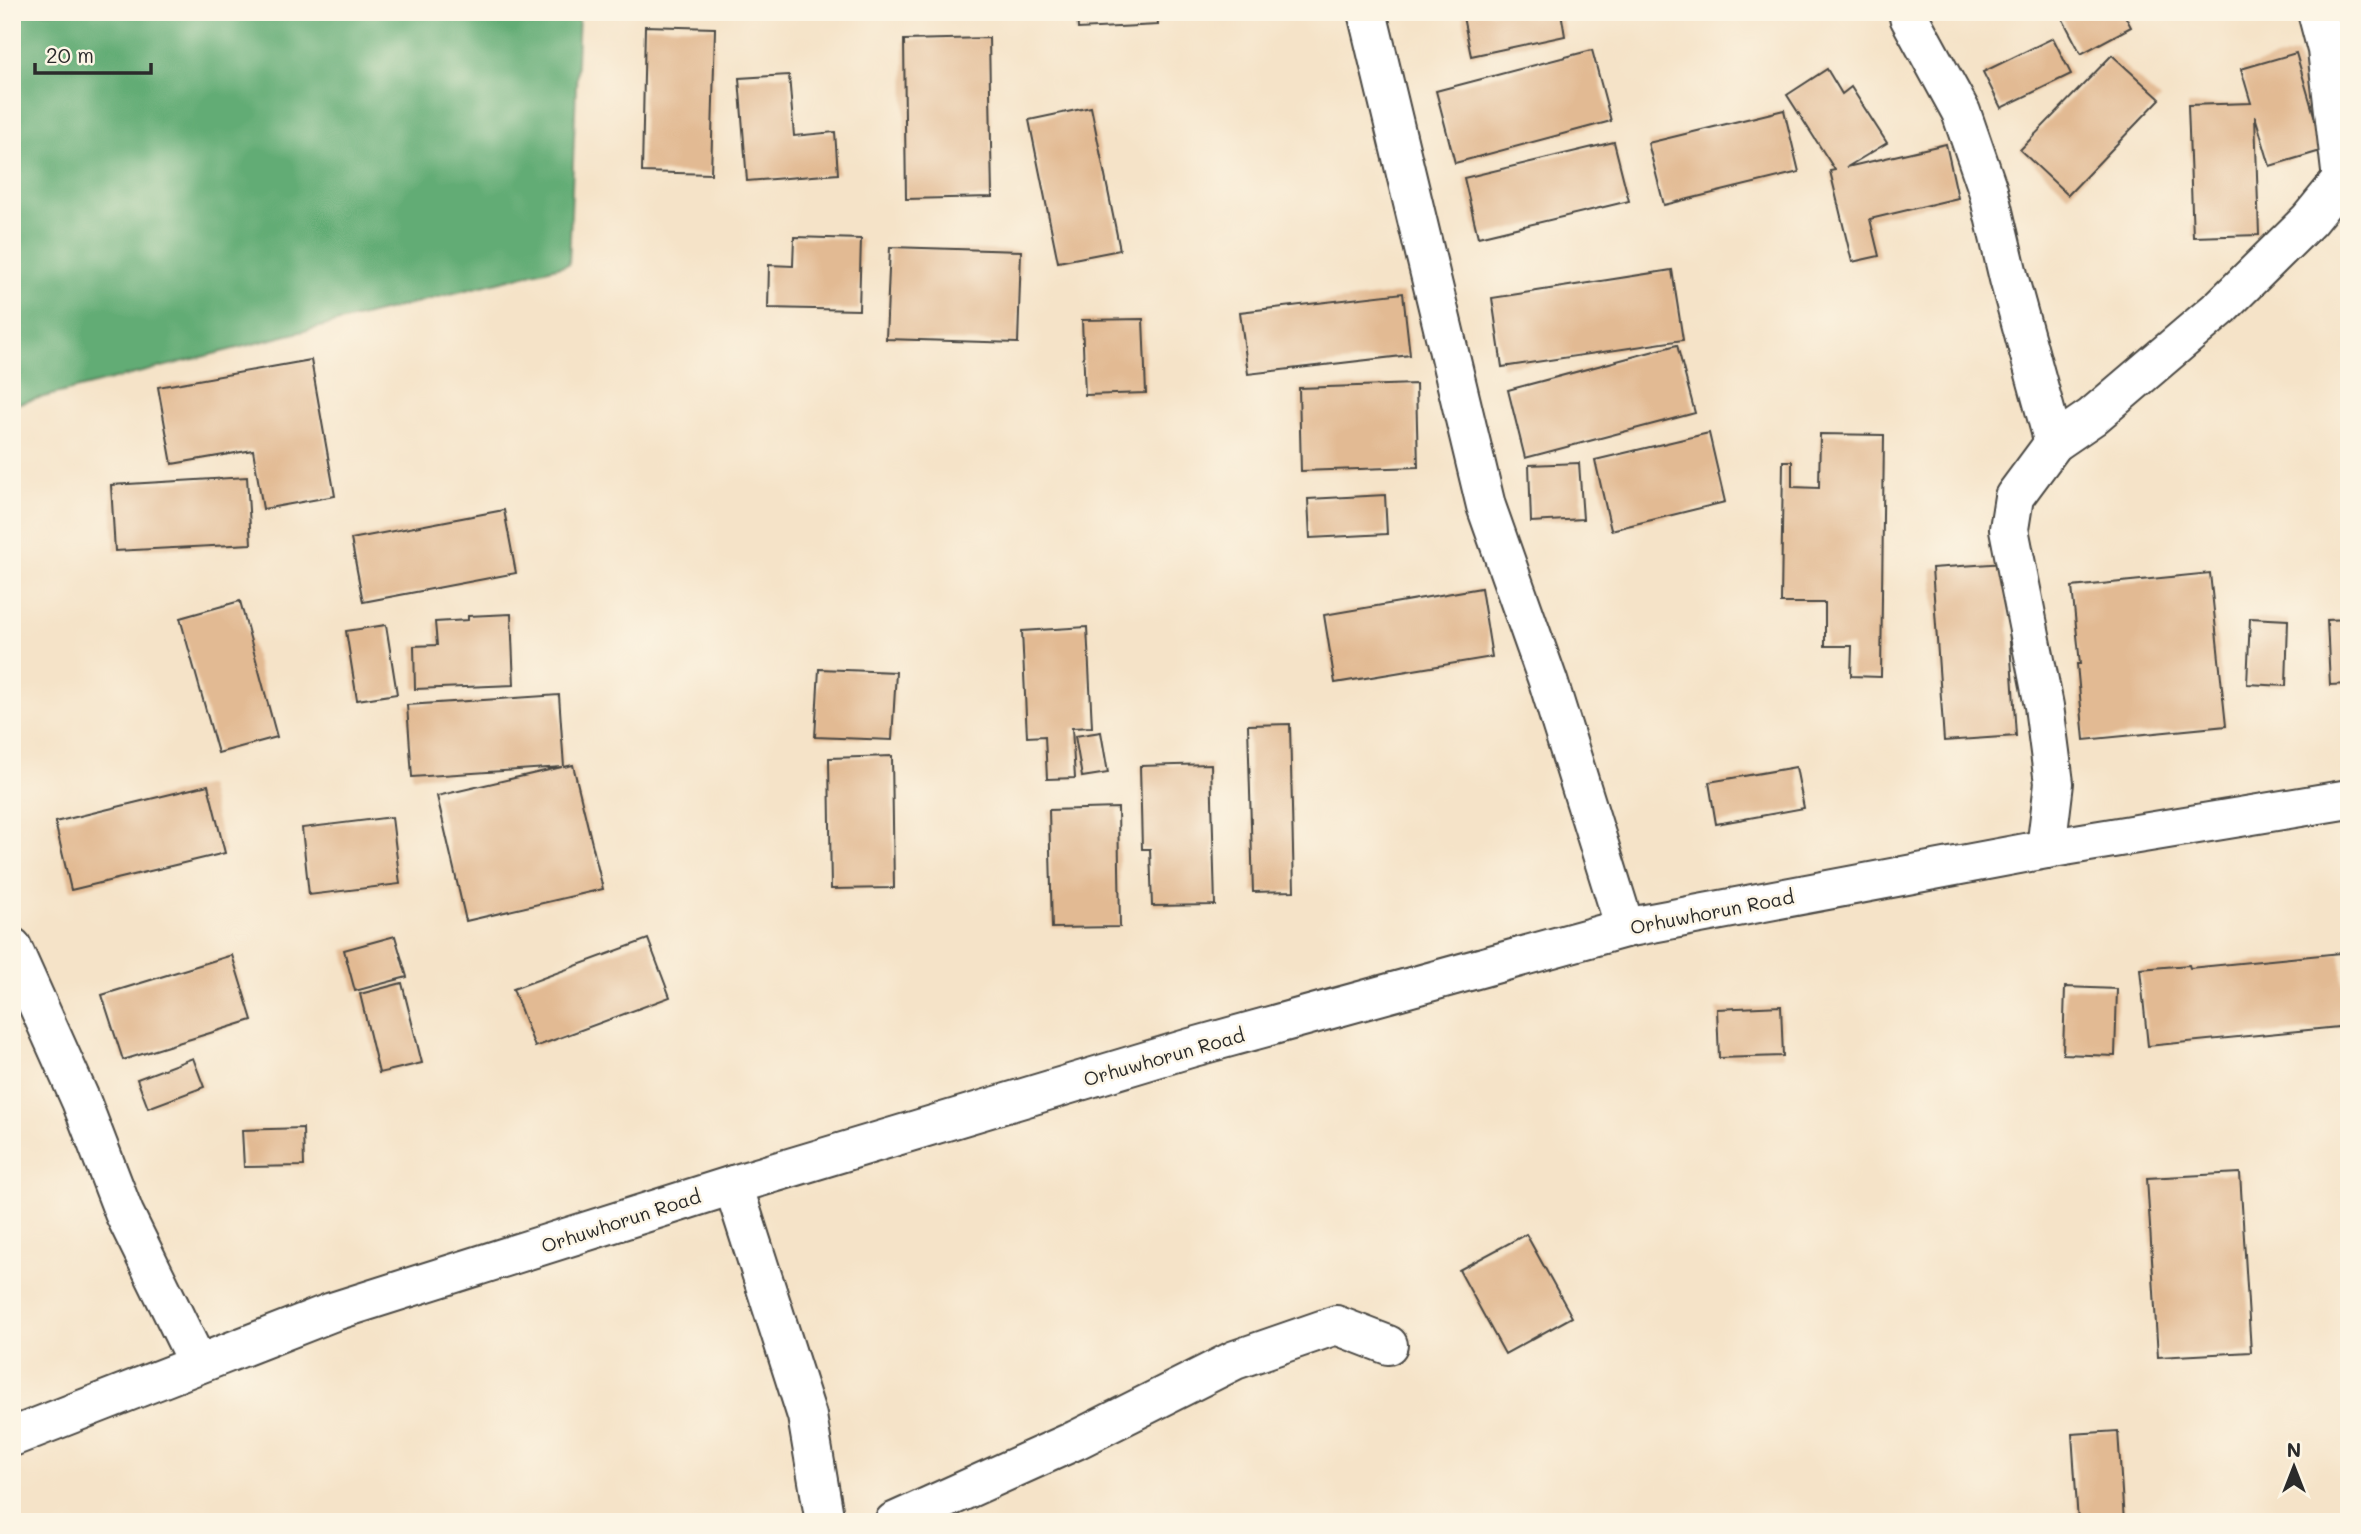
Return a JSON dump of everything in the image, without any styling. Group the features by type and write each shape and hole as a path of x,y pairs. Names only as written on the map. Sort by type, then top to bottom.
{"street":[{"path":"1367,12 1486,506 1548,681 1625,928"},
{"path":"2046,849 2054,783 2044,706 2009,529 2014,497 2054,443 2092,417 2221,307 2309,220 2345,175 2327,50 2317,12"},
{"path":"1909,17 1961,112 1988,190 2009,279 2054,443"},
{"name":"Orhuwhorun Road","path":"12,1437 331,1312 733,1185 1191,1048 1625,928 2046,849 2349,799"},
{"path":"12,947 81,1101 124,1213 198,1364"},
{"path":"733,1185 807,1416 825,1522"},
{"path":"894,1522 1076,1440 1235,1360 1336,1325 1388,1345"}],"green space":[{"path":"12,12 579,12 569,264 12,405"}],"building":[{"path":"1077,12 1157,12 1158,25 1078,29"},
{"path":"1462,12 1561,12 1565,36 1471,56"},
{"path":"2059,12 2123,12 2131,27 2081,54"},
{"path":"2336,12 2349,12 2349,40 2330,35"},
{"path":"645,26 715,28 711,174 642,172"},
{"path":"989,38 992,197 906,199 904,40"},
{"path":"2053,38 2071,74 2001,108 1983,72"},
{"path":"1592,50 1611,121 1455,163 1436,91"},
{"path":"2296,53 2324,150 2270,166 2255,116 2259,235 2193,237 2188,105 2251,103 2241,69"},
{"path":"2112,55 2160,99 2068,195 2020,150"},
{"path":"1827,69 1842,94 1851,87 1887,143 1847,167 1946,144 1958,198 1870,219 1879,256 1852,262 1830,171 1835,170 1787,95"},
{"path":"789,75 794,136 835,132 838,174 747,181 739,78"},
{"path":"1091,107 1120,250 1058,262 1029,120"},
{"path":"1784,110 1799,172 1664,205 1648,143"},
{"path":"1614,142 1629,201 1478,237 1464,178"},
{"path":"794,237 861,239 859,310 768,308 769,265 793,266"},
{"path":"890,247 1021,251 1018,343 886,339"},
{"path":"1672,270 1683,340 1502,367 1492,298"},
{"path":"1403,293 1410,355 1248,374 1240,312"},
{"path":"1143,319 1146,393 1085,395 1082,320"},
{"path":"1677,345 1695,413 1525,458 1508,390"},
{"path":"311,360 335,496 263,509 253,450 172,464 158,387"},
{"path":"1416,384 1418,467 1301,471 1299,388"},
{"path":"1709,433 1725,502 1611,530 1595,460"},
{"path":"1820,434 1884,435 1881,677 1851,676 1852,646 1825,646 1825,603 1781,603 1783,461 1792,461 1792,487 1819,488"},
{"path":"1579,463 1583,519 1531,522 1529,465"},
{"path":"247,477 251,544 115,551 111,485"},
{"path":"1385,495 1387,534 1310,538 1308,499"},
{"path":"504,510 516,573 363,602 351,539"},
{"path":"2005,563 2016,736 1944,741 1932,568"},
{"path":"2210,573 2226,726 2084,740 2072,587"},
{"path":"1481,588 1492,657 1335,683 1324,615"},
{"path":"240,601 277,737 218,753 180,618"},
{"path":"511,614 514,685 415,689 414,646 437,645 435,622 468,620 468,616"},
{"path":"2250,618 2288,620 2286,686 2247,684"},
{"path":"2349,619 2349,684 2330,685 2327,620"},
{"path":"386,625 397,694 357,700 346,631"},
{"path":"1087,627 1092,727 1072,728 1075,778 1047,779 1045,736 1027,737 1022,631"},
{"path":"819,669 896,672 892,740 815,737"},
{"path":"559,695 564,767 573,765 603,889 466,921 437,796 562,767 412,777 407,705"},
{"path":"1290,724 1294,891 1253,892 1248,725"},
{"path":"1101,732 1108,773 1082,777 1075,736"},
{"path":"892,756 894,888 831,889 829,758"},
{"path":"1211,764 1215,905 1152,906 1150,849 1142,849 1140,766"},
{"path":"1796,767 1804,808 1716,824 1709,782"},
{"path":"208,785 225,853 71,890 55,822"},
{"path":"1118,808 1120,927 1052,928 1049,810"},
{"path":"392,817 400,884 309,895 302,828"},
{"path":"395,936 407,977 355,991 344,950"},
{"path":"648,939 670,997 535,1047 513,989"},
{"path":"2340,953 2348,1026 2148,1046 2140,969 2189,965 2190,968"},
{"path":"232,955 252,1020 123,1060 102,995"},
{"path":"402,983 422,1063 379,1073 360,994"},
{"path":"2065,987 2117,989 2115,1056 2063,1054"},
{"path":"1781,1006 1783,1056 1719,1058 1717,1009"},
{"path":"193,1058 204,1087 148,1108 137,1079"},
{"path":"303,1128 304,1166 244,1167 242,1130"},
{"path":"2240,1173 2251,1352 2158,1357 2147,1178"},
{"path":"1526,1234 1572,1317 1505,1354 1459,1270"},
{"path":"2118,1431 2124,1522 2078,1522 2072,1434"}]}
